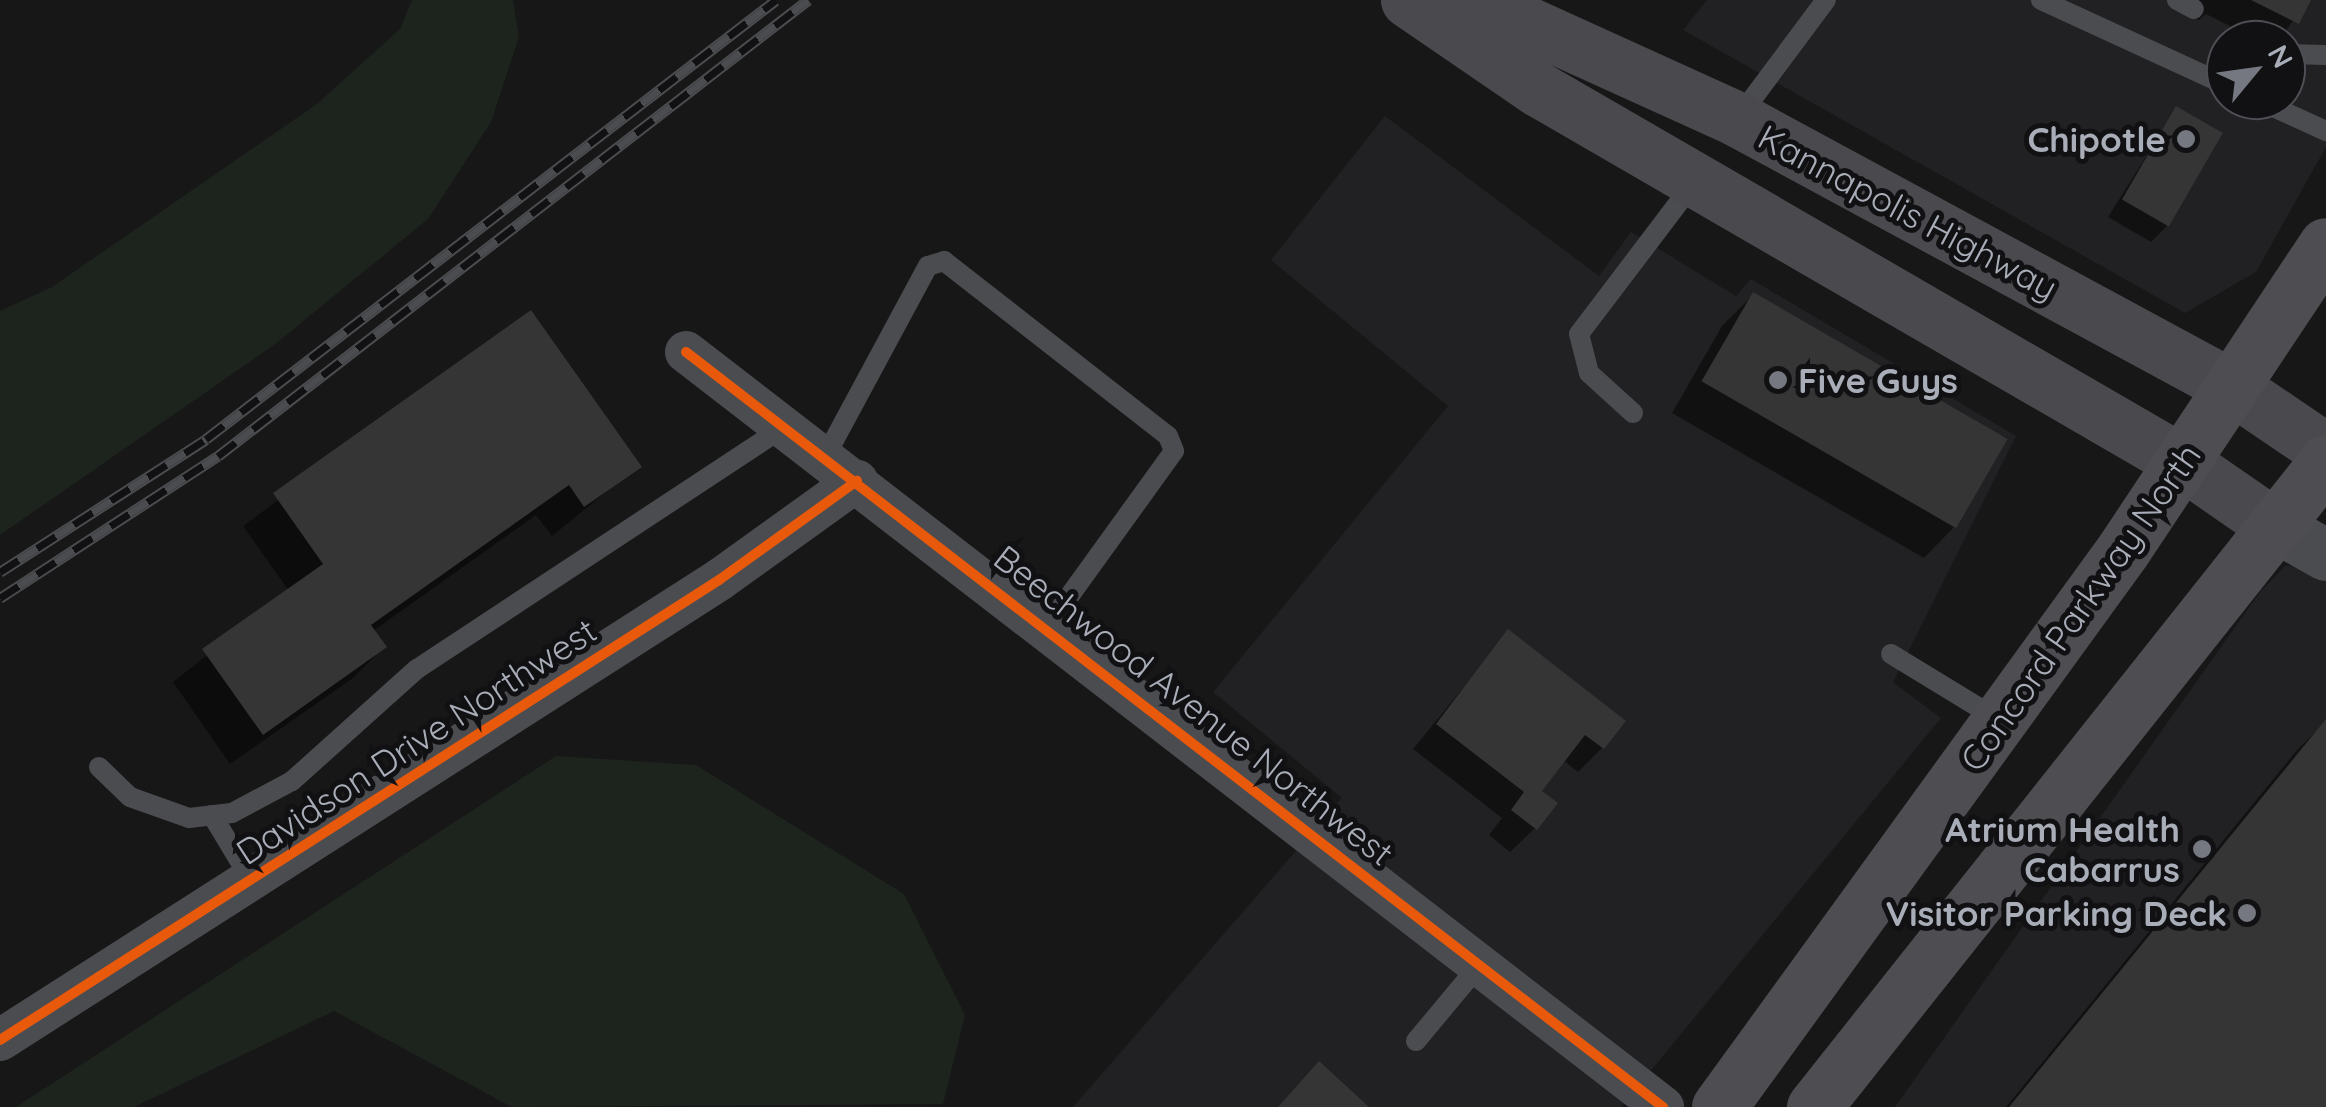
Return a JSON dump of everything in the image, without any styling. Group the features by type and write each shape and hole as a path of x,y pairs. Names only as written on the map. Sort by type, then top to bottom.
{"highway":[{"name":"Concord Parkway North","path":"1719,1107 2001,721 2182,462 2326,246"},
{"path":"1814,1107 2326,462"}],"main road":[{"name":"Kannapolis Highway","path":"1408,0 1696,179 2182,462 2276,527"},
{"name":"Kannapolis Highway","path":"1475,0 1737,119 2232,387 2326,452"}],"street":[{"name":"Beechwood Avenue Northwest","path":"686,352 1048,626 1664,1107"},
{"name":"Davidson Drive Northwest","path":"0,1040 719,580 841,469"},
{"path":"2276,527 2326,554"}],"lane":[{"path":"1737,119 1826,0"},
{"path":"2041,0 2206,77"},
{"path":"1633,412 1590,374 1580,334 1696,179"},
{"name":"Davidson Drive Northwest","path":"841,469 928,266 944,260 1168,436 1174,451 1048,626"},
{"path":"99,767 130,797 190,818 212,816 292,781 417,669 785,426"},
{"path":"1891,654 2001,721"},
{"path":"212,816 251,880"},
{"path":"1416,1041 1482,964"}],"shaded area":[{"path":"412,0 513,0 519,37 491,122 428,219 274,345 0,535 0,311 52,287 317,104 400,29"},
{"path":"1707,0 2326,0 2326,147 2256,272 2185,313 1683,30"},
{"path":"1385,116 1599,276 1631,232 1736,296 1751,279 2016,436 1893,682 1941,718 1621,1107 1073,1107 1342,798 1213,692 1448,406 1271,260"},
{"name":"Atrium Health Cabarrus","path":"2326,561 2326,1107 1895,1107 2260,592 2285,566"},
{"path":"556,756 696,765 904,894 965,1015 943,1104 512,1107 334,1011 134,1107 16,1107"}],"building":[{"path":"2251,0 2311,0 2301,20 2291,20"},
{"path":"2176,106 2223,133 2169,227 2122,200"},
{"path":"1753,292 2008,439 1956,528 1702,381"},
{"path":"531,310 642,467 584,507 569,485 371,625 387,647 263,735 202,649 323,564 273,493"},
{"path":"1508,629 1626,721 1604,749 1585,735 1542,791 1558,803 1537,830 1511,810 1524,792 1436,724"},
{"name":"Visitor Parking Deck","path":"2326,719 2326,1107 2009,1107"},
{"path":"1319,1061 1369,1107 1278,1107"}],"railway":[{"path":"0,572 206,439 776,0"},
{"path":"0,598 218,456 808,0"}],"cycle path":[{"path":"686,352 1663,1107"},
{"path":"0,1040 719,580 857,481"}],"place":[{"name":"Chipotle","path":"2186,139"},
{"name":"Five Guys","path":"1778,380"},
{"name":"Atrium Health Cabarrus","path":"2202,849"},
{"name":"Visitor Parking Deck","path":"2247,913"}]}
